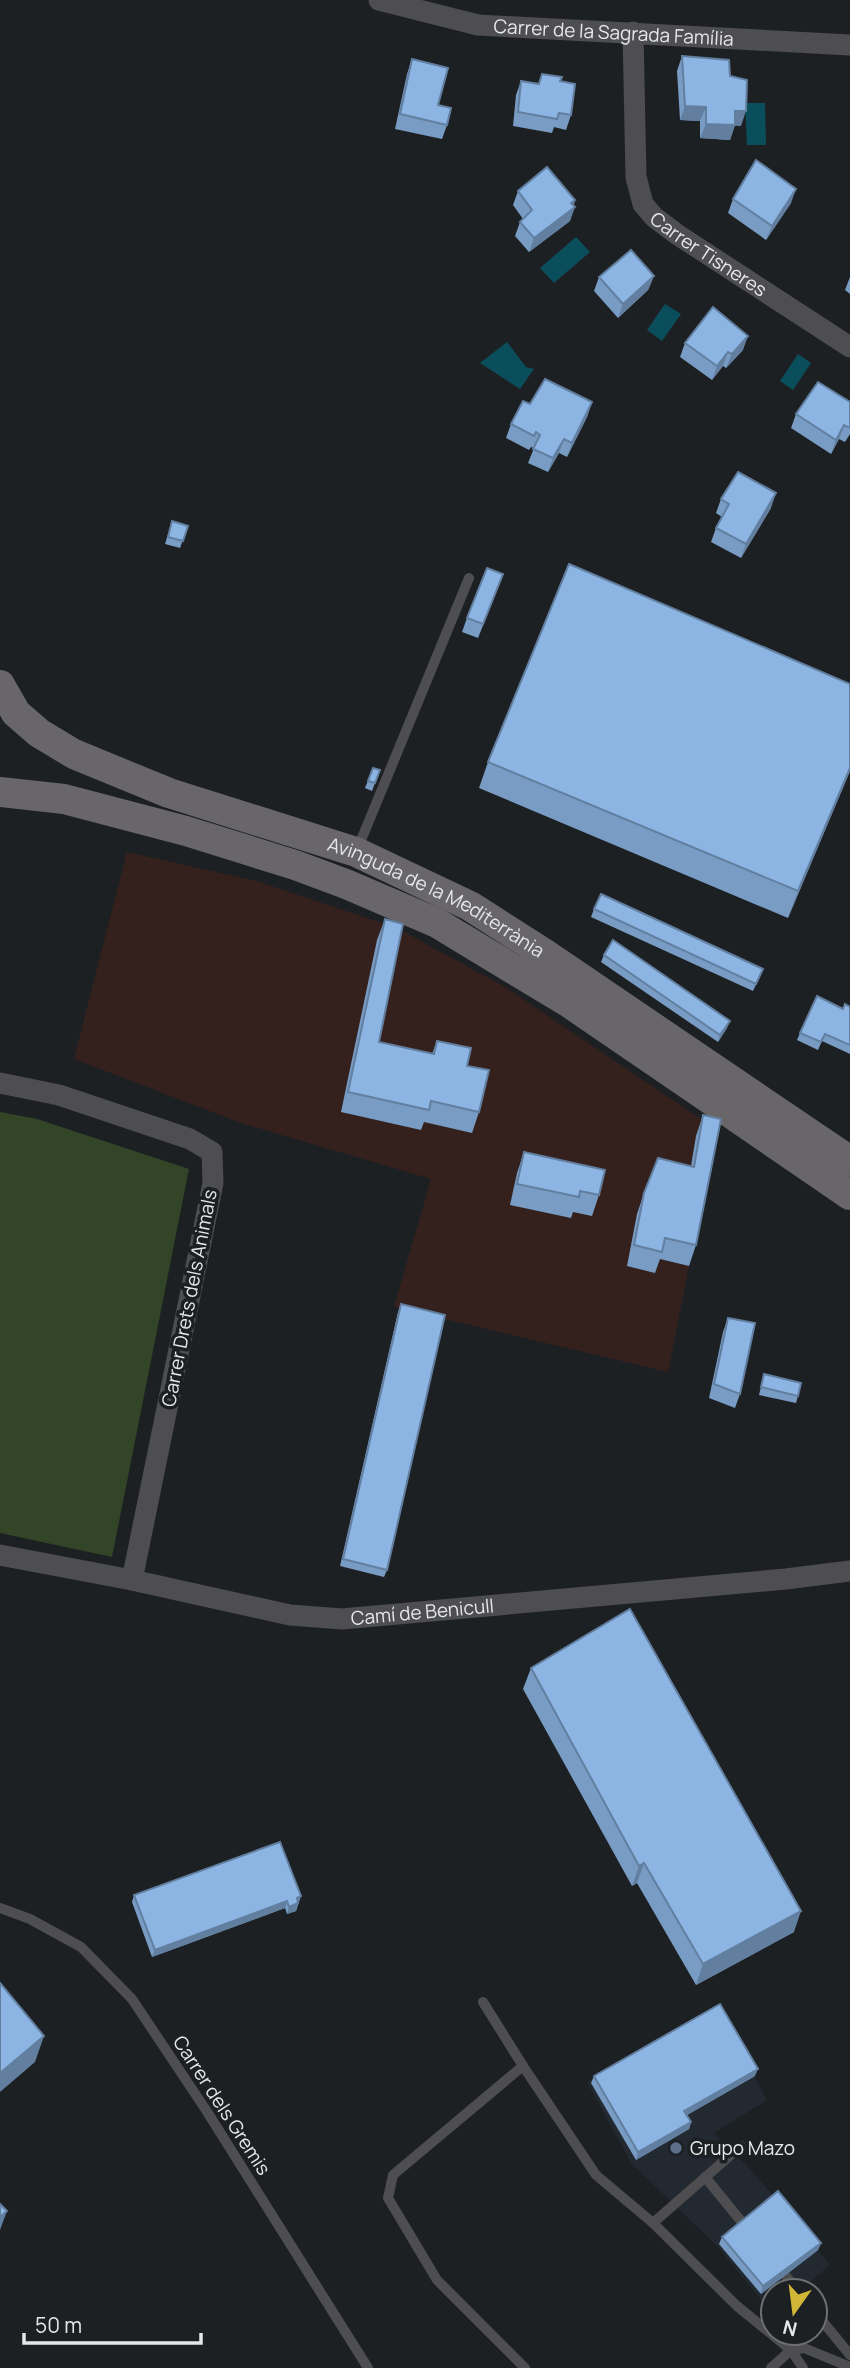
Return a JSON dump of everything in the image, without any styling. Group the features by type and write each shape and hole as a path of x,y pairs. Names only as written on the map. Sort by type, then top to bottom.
{"main road":[{"name":"Avinguda de la Mediterrània","path":"0,685 16,713 38,733 74,754 129,779 169,793 356,852 436,888 508,929 850,1161"},
{"name":"Avinguda de la Mediterrània","path":"0,792 64,799 186,831 308,870 437,923 571,1004 850,1195"}],"street":[{"name":"Carrer de la Sagrada Família","path":"379,0 478,25 850,45"},
{"name":"Carrer Tisneres","path":"633,32 636,177 643,204 653,217 678,236 850,347"},
{"name":"Carrer Drets dels Animals","path":"0,1083 59,1095 190,1139 212,1152 213,1183 132,1580"},
{"name":"Camí de Benicull","path":"0,1555 132,1580 290,1615 342,1619 772,1581 850,1571"}],"lane":[{"path":"356,852 469,578"},
{"name":"Carrer dels Gremis","path":"0,1908 30,1919 80,1947 132,1999 206,2110 368,2368"},
{"path":"483,2002 596,2175 653,2223 737,2306 791,2350 803,2368"},
{"path":"523,2066 393,2175 388,2198 437,2280 525,2368"},
{"path":"653,2223 741,2146"},
{"path":"705,2176 756,2239"},
{"path":"773,2260 787,2277"},
{"path":"829,2329 850,2355"},
{"path":"771,2368 791,2350 804,2348 850,2367"}],"shaded area":[{"path":"127,852 256,881 397,928 505,987 716,1129 668,1372 394,1307 431,1179 241,1123 74,1059"},
{"name":"Grupo Mazo","path":"716,2008 767,2100 714,2133 752,2171 830,2265 816,2277 759,2277 759,2297 717,2246 631,2163 587,2082"}],"green space":[{"path":"0,1112 37,1119 189,1169 112,1557 0,1533"}],"water":[{"path":"745,103 765,103 766,145 747,145"},
{"path":"576,237 590,252 554,283 540,268"},
{"path":"665,304 681,314 662,341 647,330"},
{"path":"507,342 526,367 534,369 520,389 480,363"},
{"path":"798,354 811,363 793,390 780,381"}],"building":[{"path":"682,56 729,60 730,76 747,80 746,111 735,111 735,125 706,124 706,107 685,106"},
{"path":"412,59 448,68 438,105 451,108 447,125 400,114"},
{"path":"542,74 562,77 560,81 575,84 571,115 559,113 557,119 518,112 521,81 539,84"},
{"path":"756,160 796,189 772,226 733,199"},
{"path":"547,167 575,200 571,203 575,207 534,238 520,222 532,210 518,191"},
{"path":"631,250 654,276 623,304 599,277"},
{"path":"713,307 748,336 732,354 728,352 717,366 685,343"},
{"path":"545,379 592,402 572,443 564,439 553,458 533,449 540,435 536,432 534,436 511,424 523,401 530,404"},
{"path":"818,382 850,402 850,428 844,425 836,440 796,414"},
{"path":"738,472 776,493 746,544 716,528 729,504 721,499"},
{"path":"172,521 188,526 183,541 168,537"},
{"path":"569,564 850,684 850,768 798,891 488,762"},
{"path":"487,568 503,574 483,624 467,618"},
{"path":"373,768 380,770 375,783 368,781"},
{"path":"601,894 763,969 756,984 594,909"},
{"path":"385,919 403,924 379,1042 434,1054 437,1041 471,1048 467,1066 489,1070 479,1112 431,1101 429,1110 348,1092"},
{"path":"613,940 730,1021 720,1035 604,955"},
{"path":"817,996 843,1009 845,1004 850,1007 850,1045 825,1034 821,1042 800,1033"},
{"path":"703,1115 721,1119 696,1245 665,1238 662,1252 634,1245 644,1193 658,1158 694,1167"},
{"path":"524,1152 605,1170 599,1195 580,1191 579,1197 517,1184"},
{"path":"401,1304 445,1315 387,1570 343,1559"},
{"path":"728,1318 755,1323 740,1394 714,1384"},
{"path":"764,1374 801,1383 798,1396 761,1387"},
{"path":"630,1609 801,1911 703,1964 644,1863 639,1866 531,1668"},
{"path":"280,1842 301,1896 297,1898 298,1903 289,1907 287,1901 155,1950 134,1895"},
{"path":"0,1983 44,2036 0,2073"},
{"path":"720,2004 758,2069 684,2111 691,2122 638,2152 594,2076"},
{"path":"778,2191 821,2243 775,2277 759,2277 759,2281 722,2237"},
{"path":"0,2204 7,2211 0,2217"}],"place":[{"name":"Grupo Mazo","path":"676,2148"}]}
